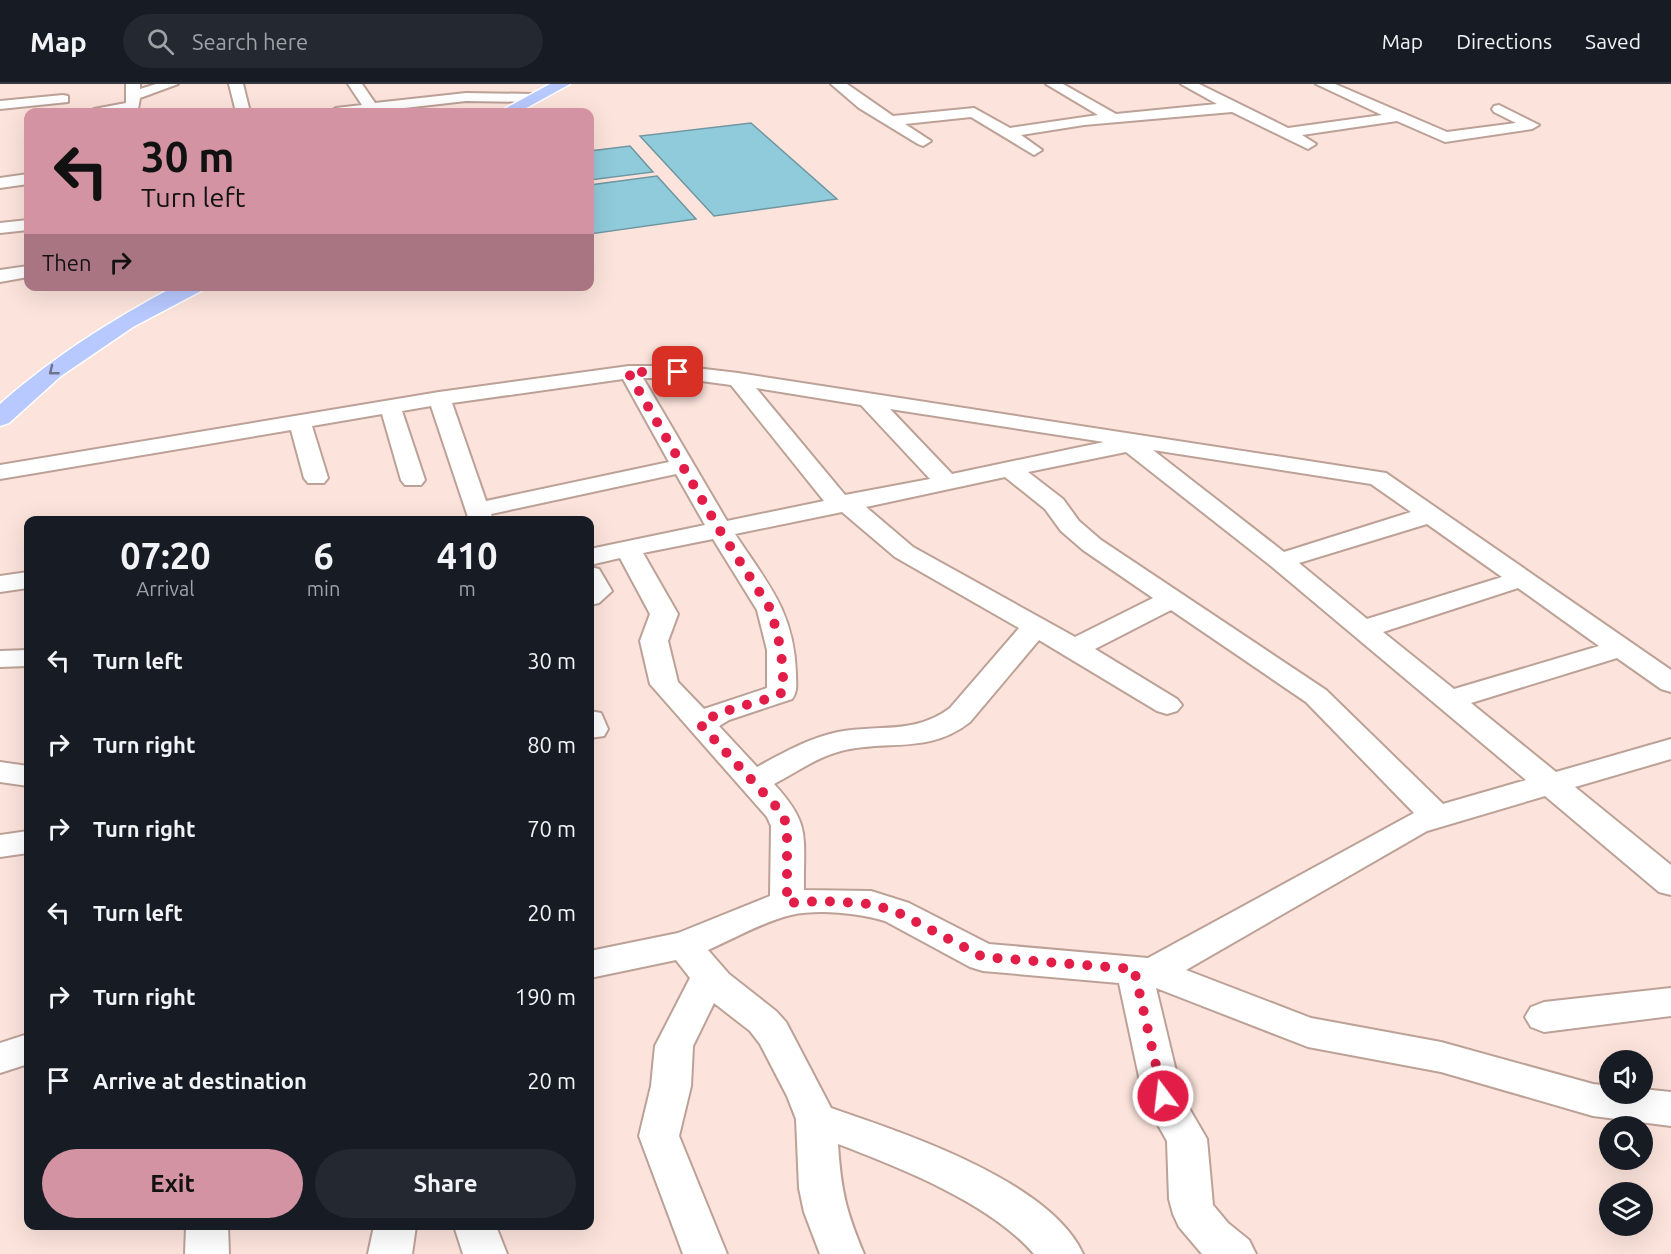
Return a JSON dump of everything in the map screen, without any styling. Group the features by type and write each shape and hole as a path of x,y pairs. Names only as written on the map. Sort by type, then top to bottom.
{"main road":[{"path":"515,108 562,84"},
{"path":"0,390 16,374 155,291"},
{"path":"0,418 70,359 124,322 183,291"}],"street":[{"path":"122,108 134,106 133,90 171,84"},
{"path":"236,84 242,108"},
{"path":"355,84 371,108 480,96 534,98"},
{"path":"838,84 889,121 923,141"},
{"path":"1053,84 1138,132"},
{"path":"1188,84 1308,144"},
{"path":"1323,84 1448,137 1532,125 1499,109"},
{"path":"0,105 64,91 66,105 74,108"},
{"path":"1008,133 1113,118 1234,107"},
{"path":"889,121 971,111 979,113 1034,150"},
{"path":"0,121 24,116"},
{"path":"1287,133 1398,117"},
{"path":"0,183 24,180"},
{"path":"0,198 24,195"},
{"path":"0,228 24,225"},
{"path":"0,260 24,257"},
{"path":"0,276 24,273"},
{"path":"628,372 719,529 771,610 781,650 784,691 777,696 719,713 700,724"},
{"path":"0,472 440,398 628,372 678,372 738,379 1126,441 1366,474 1383,480 1671,683"},
{"path":"738,379 836,500 842,502 904,552 1074,648 1167,705"},
{"path":"440,398 479,515 682,466"},
{"path":"867,399 946,482"},
{"path":"390,406 413,480"},
{"path":"300,422 316,478"},
{"path":"594,555 1009,469 1126,441"},
{"path":"1126,441 1280,561 1671,883"},
{"path":"1009,469 1054,504 1070,526 1092,545 1316,696 1436,816"},
{"path":"1280,561 1432,514"},
{"path":"628,549 664,614 654,641 664,684 782,813 787,826 787,903"},
{"path":"1363,629 1521,579"},
{"path":"0,584 24,581"},
{"path":"1074,648 1171,600"},
{"path":"753,782 828,745 848,740 922,734 949,724 960,715 1036,626"},
{"path":"1448,700 1622,648"},
{"path":"0,659 24,658"},
{"path":"1143,971 1406,827 1547,783 1671,749"},
{"path":"0,772 24,775"},
{"path":"0,846 24,843"},
{"path":"594,963 684,945 787,903 823,901 871,904 897,912 983,957 1143,971 1308,1032 1441,1057 1593,1100 1671,1109"},
{"path":"684,945 709,976 763,1021 773,1033 806,1094 816,1119 820,1188 825,1212 842,1254"},
{"path":"1143,971 1158,1080 1164,1100 1186,1139 1190,1199 1194,1214 1200,1225 1234,1254"},
{"path":"705,1254 659,1136 671,1086 674,1046 709,976"},
{"path":"1544,1017 1671,1002"},
{"path":"0,1058 24,1050"},
{"path":"816,1119 909,1153 1002,1201 1032,1221 1060,1254"},
{"path":"207,1230 207,1254"},
{"path":"390,1254 394,1230"},
{"path":"476,1230 484,1254"}],"water":[{"path":"751,123 837,199 714,216 640,136"},
{"path":"630,146 653,172 594,179 594,150"},
{"path":"657,176 696,219 594,233 594,184"}],"route":[{"path":"678,372 628,372 741,566 765,598 771,610 781,650 784,691 777,696 714,714 700,724 782,813 787,826 787,903 823,901 871,904 897,912 975,955 983,957 1134,969 1163,1096"}]}
